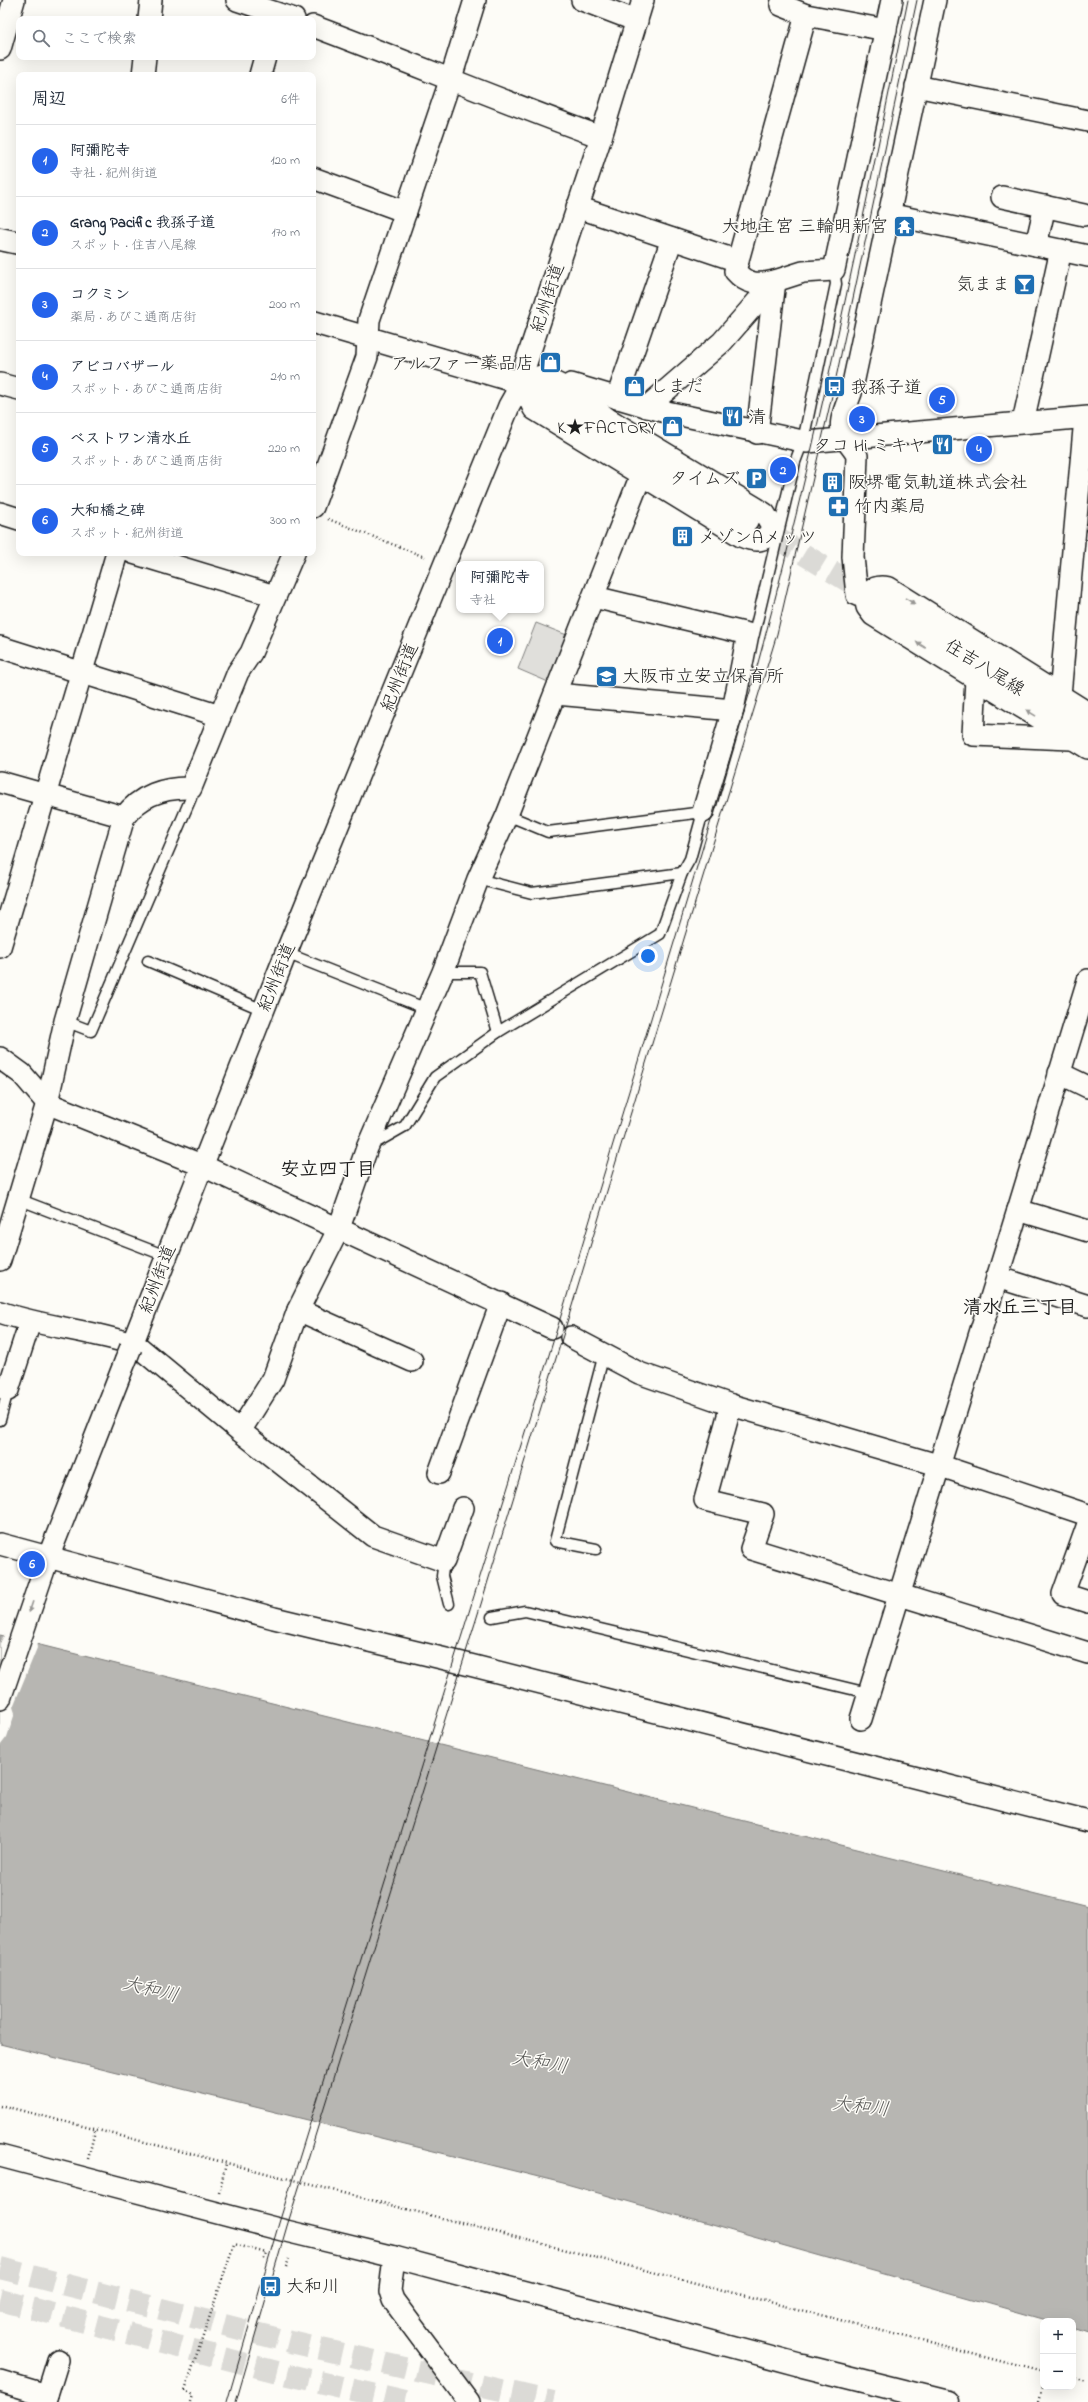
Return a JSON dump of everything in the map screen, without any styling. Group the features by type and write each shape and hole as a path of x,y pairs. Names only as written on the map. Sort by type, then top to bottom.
{"main road":[{"path":"0,238 16,243"},
{"path":"316,323 368,338 529,375 747,520"},
{"name":"住吉八尾線","path":"873,599 1083,740"},
{"path":"803,2366 947,2402"}],"street":[{"path":"0,49 14,0"},
{"path":"149,16 151,0"},
{"path":"237,0 283,13"},
{"path":"317,511 320,463 367,357 369,320 451,78 475,0"},
{"path":"582,0 590,1 637,21"},
{"name":"紀州街道","path":"0,1699 46,1564 201,1165 286,952 509,406 529,375 577,207 601,137 643,0"},
{"path":"783,0 782,5 806,15 886,30"},
{"path":"806,15 735,271 742,279 767,283 803,272 834,270 892,0"},
{"path":"854,438 841,428 851,393 934,0"},
{"path":"316,27 451,78 498,99 601,137"},
{"path":"143,72 145,60"},
{"path":"261,72 265,60"},
{"path":"916,86 1088,121"},
{"path":"316,179 406,212"},
{"path":"1002,197 1084,215"},
{"path":"1036,245 1045,206"},
{"path":"577,207 738,261"},
{"path":"888,214 1088,256"},
{"path":"608,419 618,398 672,239"},
{"path":"1023,422 1060,250"},
{"path":"652,444 654,409 722,342 767,283"},
{"path":"757,433 767,283"},
{"path":"529,375 654,409 757,433 803,441 1087,418 1060,695"},
{"path":"529,375 572,391 608,419 652,444 761,511 771,521 771,531 767,537 760,541 750,540 534,409 529,375"},
{"path":"0,384 16,388"},
{"path":"854,438 853,448 857,456 853,574 857,595 873,599"},
{"path":"240,1431 273,1379 298,1310 339,1228 367,1148 443,972 478,879 507,815 594,598 641,475"},
{"path":"0,513 16,518"},
{"path":"0,947 5,911 44,795 80,671 116,556"},
{"path":"143,556 276,596"},
{"path":"0,1260 47,1102 65,1021 124,817 133,804 170,787 191,788 238,672 251,653 293,556"},
{"path":"1083,740 976,679 873,615 867,607 873,599 872,588 880,586 889,588 1088,712"},
{"path":"594,598 748,634 733,710 703,812"},
{"path":"0,647 220,716"},
{"path":"976,679 973,735 1083,740"},
{"path":"556,694 733,710"},
{"path":"0,782 124,817"},
{"path":"861,1719 1088,980"},
{"path":"0,1058 22,1074 47,1102 201,1165 339,1228 501,1303 639,1373 731,1406 938,1465 1088,1514"},
{"path":"1060,1073 1088,1087"},
{"path":"1018,1210 1088,1231"},
{"path":"997,1277 1088,1306"},
{"path":"439,1473 501,1303"},
{"path":"298,1310 412,1361"},
{"path":"0,1312 30,1322 59,1328 71,1328 163,1366 240,1431 373,1536 444,1561 463,1508"},
{"path":"4,1389 30,1322"},
{"path":"731,1406 704,1500 763,1514 751,1549 899,1596 1088,1653"},
{"path":"1088,1524 1063,1594 1088,1602"},
{"path":"0,1544 46,1564 454,1661 1088,1821"},
{"path":"5,2161 83,2177 286,2231 394,2257 803,2366"},
{"path":"394,2257 390,2292 393,2300 469,2402"},
{"path":"0,2381 46,2398 58,2360"}],"lane":[{"path":"748,634 754,634 795,462 803,441 836,284 834,270"},
{"path":"65,1021 91,1031 191,798 191,788"},
{"path":"367,1148 405,1126 435,1077 498,1032 660,934 682,873 690,859 703,812 548,832 507,815"},
{"path":"478,879 532,893 682,873"},
{"path":"286,952 427,1008"},
{"path":"148,961 263,1010"},
{"path":"443,972 480,972 498,1032"},
{"path":"18,1198 166,1256"},
{"path":"596,1549 555,1541 604,1354"},
{"path":"0,1420 4,1389"},
{"path":"444,1561 442,1576 449,1604"},
{"path":"492,1617 525,1612 868,1693"}],"path":[{"path":"317,511 444,565"},
{"path":"0,2105 95,2131 1040,2371"},
{"path":"83,2177 95,2131"},
{"path":"214,2211 226,2164"},
{"path":"190,2402 192,2395 185,2390 234,2244 266,2253 263,2260"},
{"path":"286,2267 289,2258"},
{"path":"1076,2379 1088,2382"},
{"path":"1038,2402 1042,2390"}],"shaded area":[{"path":"536,623 572,637 553,684 518,669"}],"water":[{"path":"0,1635 1088,1907 1088,2332 1076,2328 1076,2318 1040,2318 563,2183 0,2044"}],"pier":[{"path":"5,1634 36,1642 37,1648 13,1707 15,1713 7,1737 0,1746 0,1643"}],"tunnel":[{"path":"747,520 871,595"},
{"path":"0,2268 291,2342 553,2402"},
{"path":"0,2300 289,2375 406,2402"}],"tram line":[{"path":"227,2402 279,2223 553,1342 752,685 796,515 836,344 908,0"},
{"path":"236,2402 287,2226 481,1604 777,634 834,387 917,0"}],"place":[{"name":"大地主宮 三輪明新宮","path":"904,226"},
{"name":"気まま","path":"1025,284"},
{"name":"アルファー薬品店","path":"550,363"},
{"name":"しまだ","path":"634,386"},
{"name":"我孫子道","path":"834,387"},
{"name":"ベストワン清水丘","path":"942,400"},
{"name":"清","path":"732,417"},
{"name":"コクミン","path":"862,419"},
{"name":"K★FACTORY","path":"672,427"},
{"name":"タコ Hi ミキヤ","path":"942,445"},
{"name":"アビコバザール","path":"979,449"},
{"name":"Grang Pacific 我孫子道","path":"783,470"},
{"name":"タイムズ","path":"756,478"},
{"name":"阪堺電気軌道株式会社","path":"833,482"},
{"name":"竹内薬局","path":"838,506"},
{"name":"メゾンAメッツ","path":"683,537"},
{"name":"阿彌陀寺","path":"500,641"},
{"name":"大阪市立安立保育所","path":"606,676"},
{"name":"大和橋之碑","path":"32,1564"},
{"name":"大和川","path":"270,2286"}],"district":[{"name":"安立四丁目","path":"328,1168"},
{"name":"清水丘三丁目","path":"1020,1306"}]}
